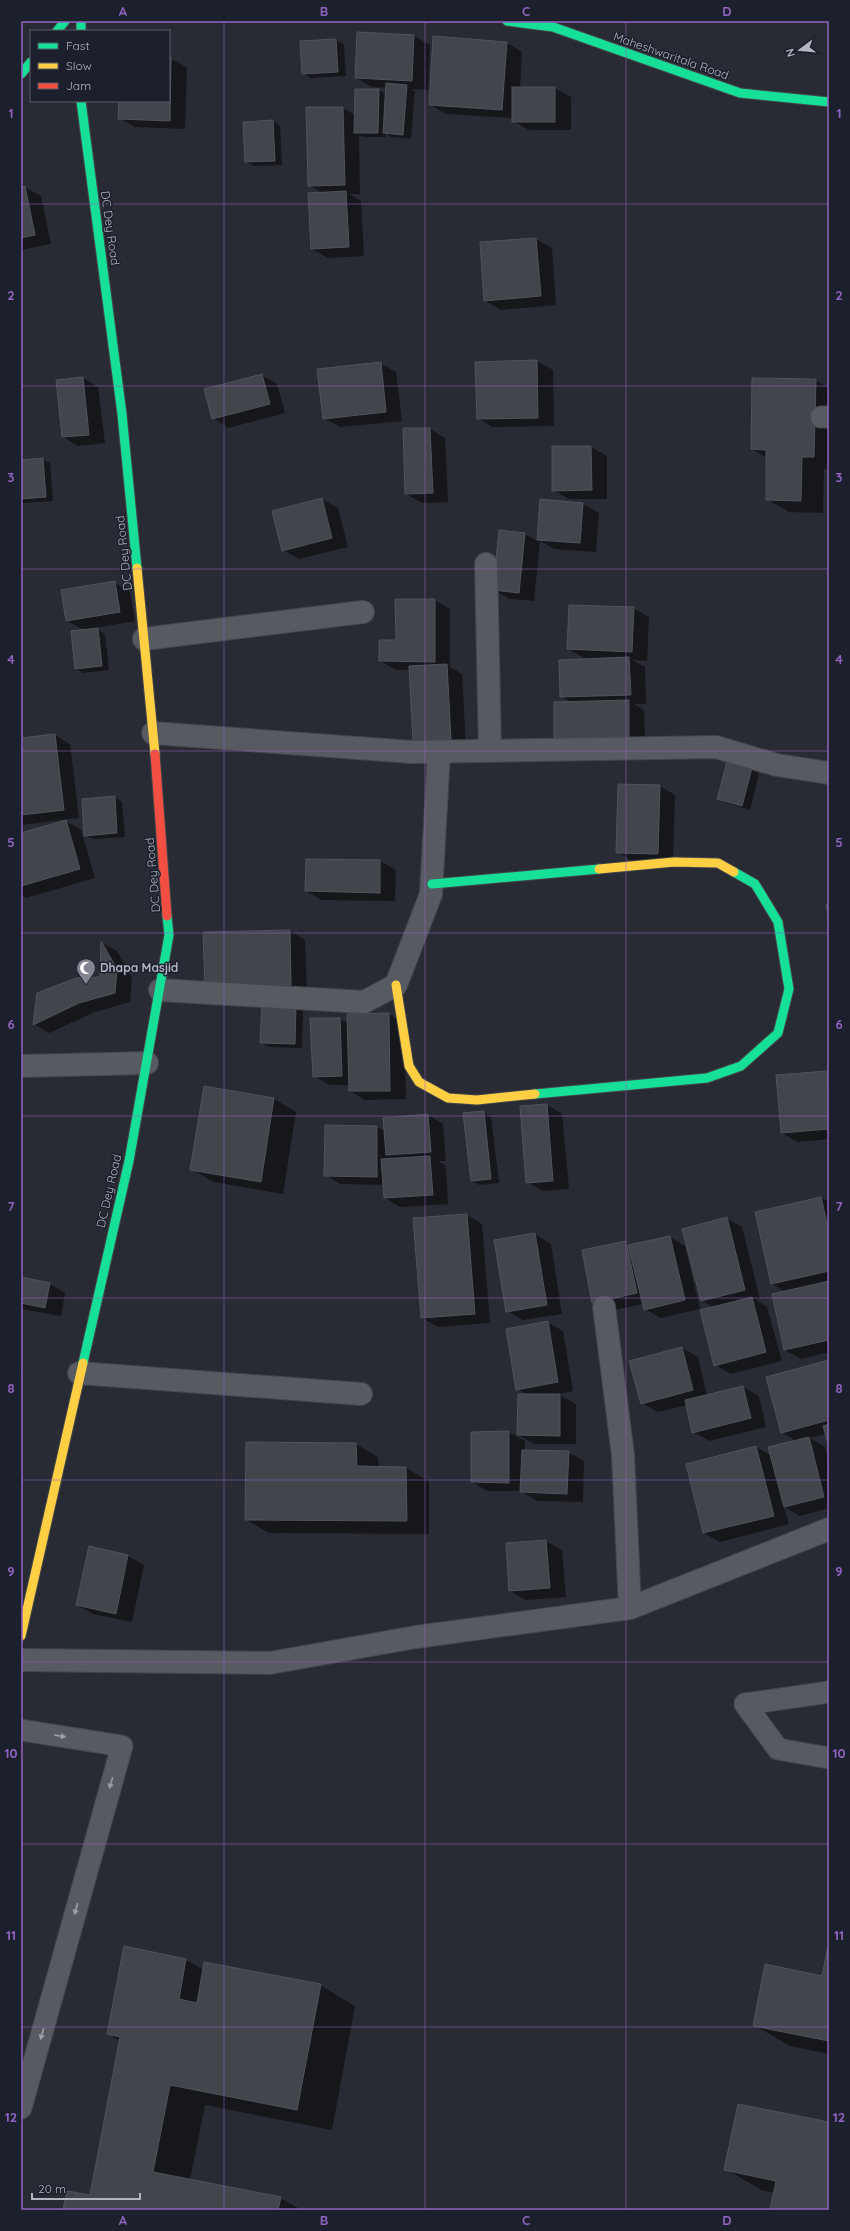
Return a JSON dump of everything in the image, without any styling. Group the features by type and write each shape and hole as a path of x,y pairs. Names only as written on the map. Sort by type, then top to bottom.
{"street":[{"path":"58,30 65,21"},
{"name":"Maheshwaritala Road","path":"507,21 553,27 740,93 829,102"},
{"path":"21,74 30,63"},
{"name":"DC Dey Road","path":"21,1636 79,1373 129,1161 169,935 153,733 122,414 81,102"},
{"path":"486,564 490,751"},
{"path":"144,639 363,612"},
{"path":"153,733 412,752 716,747 777,765 829,773"},
{"path":"432,884 674,862 718,863 755,884 778,922 789,989 778,1033 741,1066 707,1078 477,1100 448,1098 419,1082 409,1066 396,985 431,894 439,752"},
{"path":"160,990 364,1002 396,985"},
{"path":"21,1066 147,1063"},
{"path":"604,1307 623,1456 630,1608"},
{"path":"79,1373 361,1394"},
{"path":"21,1660 270,1663 416,1636 630,1608 829,1529"}],"lane":[{"path":"829,1692 746,1704 778,1749 829,1758"},
{"path":"21,1730 122,1746 21,2108"}],"building":[{"path":"357,32 414,35 412,81 355,78"},
{"path":"433,36 507,42 502,110 429,105"},
{"path":"336,39 338,72 302,74 300,41"},
{"path":"171,57 170,121 118,119 119,102 170,102"},
{"path":"386,83 407,85 403,135 383,133"},
{"path":"512,87 555,87 555,122 512,122"},
{"path":"355,89 379,89 378,133 354,133"},
{"path":"306,107 343,107 345,185 308,186"},
{"path":"273,120 275,161 245,162 243,122"},
{"path":"25,186 35,235 21,238 21,187"},
{"path":"346,191 349,247 311,249 308,193"},
{"path":"536,238 541,296 484,301 480,242"},
{"path":"537,360 538,418 477,419 475,362"},
{"path":"381,362 386,412 323,419 317,369"},
{"path":"262,374 270,404 212,419 204,389"},
{"path":"83,377 89,435 62,437 56,380"},
{"path":"752,378 816,379 814,457 802,457 801,501 766,500 766,450 751,449"},
{"path":"403,428 430,428 433,493 405,494"},
{"path":"552,446 591,446 592,490 552,491"},
{"path":"43,458 46,497 21,499 21,460"},
{"path":"322,498 332,538 282,551 272,511"},
{"path":"540,499 583,503 580,543 537,540"},
{"path":"499,530 525,533 519,593 493,590"},
{"path":"115,581 120,612 66,621 61,590"},
{"path":"395,599 435,599 435,662 379,661 379,640 396,640"},
{"path":"569,605 634,607 632,652 567,649"},
{"path":"98,628 102,666 75,669 71,631"},
{"path":"629,657 631,695 560,697 559,660"},
{"path":"447,664 451,739 413,741 409,666"},
{"path":"629,700 629,737 554,738 554,702"},
{"path":"55,734 64,810 21,815 21,738"},
{"path":"727,762 752,768 742,806 717,799"},
{"path":"618,784 660,785 658,854 616,853"},
{"path":"115,796 117,833 84,836 82,799"},
{"path":"66,820 80,869 21,886 21,833"},
{"path":"306,859 380,860 380,893 305,891"},
{"path":"826,905 829,905 829,920"},
{"path":"290,930 291,985 205,987 203,932"},
{"name":"Dhapa Masjid","path":"101,941 117,969 115,993 79,1003 33,1025 37,993 76,978 100,977"},
{"path":"262,1005 296,1006 295,1044 260,1043"},
{"path":"389,1013 390,1091 349,1091 347,1014"},
{"path":"310,1018 340,1018 342,1076 313,1077"},
{"path":"827,1071 829,1129 781,1133 776,1075"},
{"path":"204,1086 274,1098 261,1182 190,1170"},
{"path":"547,1104 553,1181 526,1183 520,1106"},
{"path":"484,1111 491,1179 471,1181 463,1113"},
{"path":"428,1114 431,1152 386,1155 383,1118"},
{"path":"325,1125 377,1126 377,1177 324,1176"},
{"path":"430,1156 433,1195 384,1198 381,1159"},
{"path":"821,1197 829,1232 829,1271 771,1284 755,1212"},
{"path":"467,1214 475,1314 421,1318 413,1218"},
{"path":"727,1217 745,1290 701,1301 682,1229"},
{"path":"535,1233 547,1305 506,1312 494,1240"},
{"path":"670,1236 685,1300 644,1310 628,1245"},
{"path":"626,1241 637,1293 592,1303 582,1250"},
{"path":"21,1277 50,1283 45,1308 21,1303"},
{"path":"829,1281 829,1340 784,1350 772,1294"},
{"path":"752,1297 766,1352 714,1366 700,1310"},
{"path":"548,1321 558,1382 516,1390 506,1329"},
{"path":"682,1347 693,1390 641,1404 629,1361"},
{"path":"829,1360 829,1420 781,1433 766,1377"},
{"path":"743,1386 751,1418 692,1433 685,1400"},
{"path":"518,1394 560,1394 560,1436 517,1435"},
{"path":"829,1424 829,1447 823,1426"},
{"path":"509,1431 509,1483 471,1482 471,1432"},
{"path":"809,1437 824,1497 784,1507 768,1447"},
{"path":"246,1442 356,1443 357,1466 406,1467 407,1521 245,1520"},
{"path":"756,1446 774,1516 703,1533 686,1464"},
{"path":"522,1450 569,1451 567,1494 520,1492"},
{"path":"546,1540 550,1588 509,1591 506,1543"},
{"path":"89,1546 128,1555 116,1614 76,1605"},
{"path":"829,1941 829,2041 753,2026 765,1964 822,1976"},
{"path":"124,1946 186,1959 179,1999 197,2003 204,1962 321,1984 297,2110 170,2085 153,2172 281,2197 278,2210 63,2210 67,2191 90,2195 120,2037 107,2034"},
{"path":"738,2104 829,2122 829,2210 770,2210 776,2181 724,2170"}],"traffic: fast":[{"path":"58,30 65,21"},
{"path":"81,21 81,30"},
{"path":"507,21 553,27 740,93 829,102"},
{"path":"21,74 30,63"},
{"path":"81,102 122,414 137,568"},
{"path":"432,884 599,869"},
{"path":"535,1094 707,1078 741,1066 778,1033 789,989 778,922 755,884 734,872"},
{"path":"83,1363 129,1161 169,935 167,916"}],"traffic: slow":[{"path":"137,568 155,754"},
{"path":"599,869 674,862 718,863 734,872"},
{"path":"396,985 409,1066 419,1082 448,1098 477,1100 535,1094"},
{"path":"21,1636 83,1363"}],"traffic: jam":[{"path":"155,754 167,916"}],"place":[{"name":"Dhapa Masjid","path":"86,985"}]}
